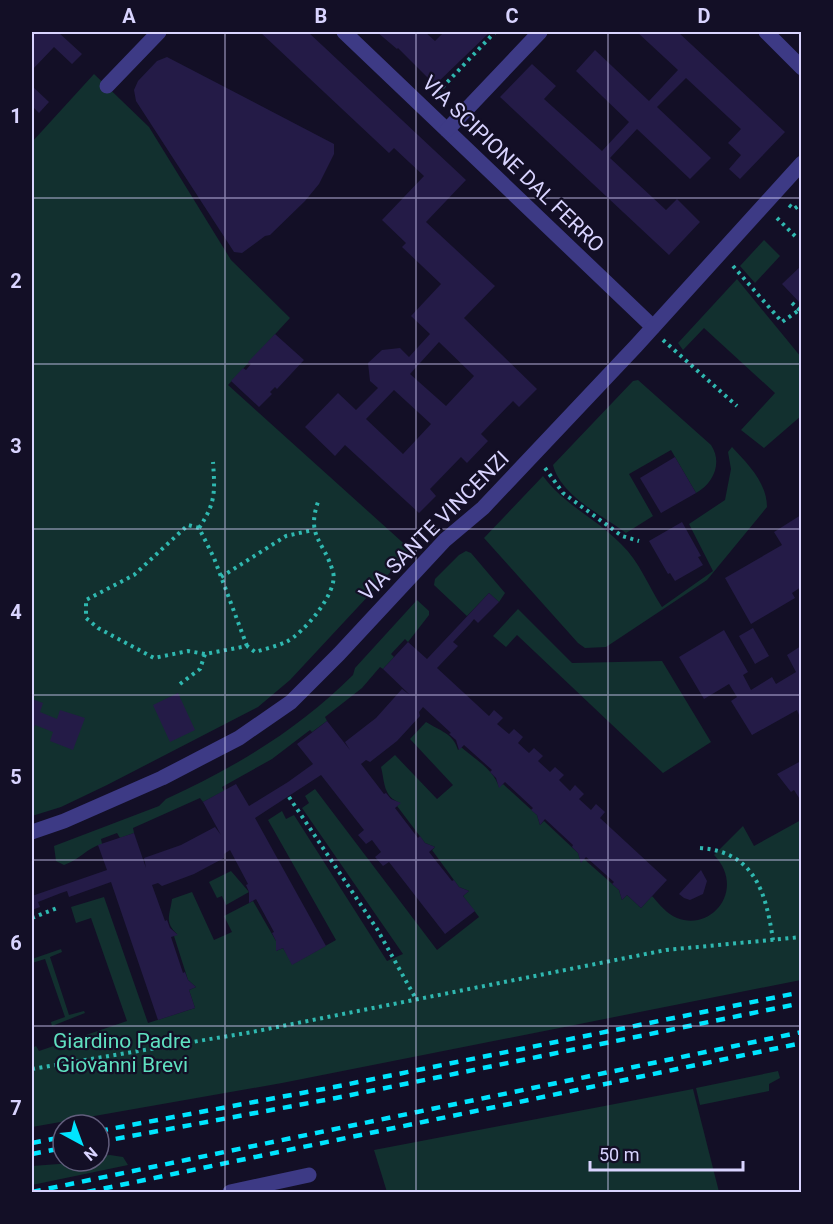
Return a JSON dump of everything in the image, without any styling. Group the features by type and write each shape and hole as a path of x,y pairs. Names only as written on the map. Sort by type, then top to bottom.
{"street":[{"path":"107,86 159,32"},
{"name":"VIA SCIPIONE DAL FERRO","path":"344,32 653,327"},
{"path":"447,129 540,32"},
{"path":"766,32 801,68"},
{"name":"VIA SANTE VINCENZI","path":"32,832 64,821 162,778 239,738 282,708 310,684 436,550 483,508 534,454 653,327 801,163"},
{"path":"230,1192 309,1175"}],"path":[{"path":"437,93 495,32"},
{"path":"789,206 794,208 801,203"},
{"path":"777,218 797,238"},
{"path":"733,266 782,322 800,311 792,303"},
{"path":"653,327 678,356 737,406"},
{"path":"534,454 563,493 621,536 639,541"},
{"path":"199,528 211,511 215,492 213,462"},
{"path":"199,528 221,577 247,646 255,652 288,641 320,610 334,584 334,573 314,530 313,514 319,499"},
{"path":"199,528 188,525 134,575 86,600 86,618 98,628 154,658 188,651 206,654 247,646"},
{"path":"221,577 286,536 314,530"},
{"path":"180,684 200,669 206,654"},
{"path":"289,797 377,929 416,999"},
{"path":"700,848 719,849 750,871 765,895 773,940"},
{"path":"32,918 57,908"},
{"path":"32,1069 252,1032 666,950 801,937"}],"green space":[{"path":"94,74 149,127 231,260 290,318 228,385 411,550 290,680 258,707 107,785 61,807 32,816 32,142"},
{"path":"764,240 780,256 755,283 740,266"},
{"path":"737,279 801,357 801,416 764,448 741,430 775,393 704,328 683,350 678,343"},
{"path":"638,380 711,445 716,466 711,479 696,493 671,450 629,474 653,516 626,533 573,495 557,476 553,465 633,381"},
{"path":"732,447 760,482 767,507 707,580 606,647 585,648 578,643 484,538 543,476 571,504 612,535 628,551 662,607 713,571 689,524 725,500 731,469 728,452"},
{"path":"466,551 471,553 505,593 499,602 489,593 467,616 434,585 435,579"},
{"path":"417,600 429,611 429,615 408,642 405,639 391,654 394,657 383,669 380,667 362,688 325,717 327,721 312,732 310,730 272,759 222,787 224,791 203,802 200,798 133,828 134,833 120,838 117,833 101,839 102,844 64,865 56,861 54,846 159,806 166,799 242,760 289,730 353,675 355,668"},
{"path":"518,609 572,663 662,661 711,742 663,773 517,635 506,647 493,636"},
{"name":"Giardino Padre Giovanni Brevi","path":"426,722 441,730 453,740 458,750 461,747 483,765 493,775 499,787 503,784 537,815 540,825 544,821 578,853 581,862 584,859 619,890 622,900 627,895 641,908 652,896 673,916 690,921 702,919 713,913 721,904 726,893 727,881 723,868 714,855 743,826 754,846 801,820 801,980 282,1083 111,1113 51,1113 51,1124 32,1127 32,1048 36,1046 39,1051 127,1021 91,918 76,923 71,907 104,897 148,1023 195,1008 189,990 196,987 188,980 174,936 177,934 169,922 172,899 192,892 214,940 232,932 224,916 253,901 276,941 276,951 283,948 293,964 336,940 268,820 282,811 286,819 294,815 387,961 403,954 302,808 309,803 305,796 315,789 437,950 479,917 463,896 469,891 459,887 432,850 435,847 425,843 397,806 400,803 390,797 384,784 381,767 395,755 437,799 453,785 410,739"},
{"path":"231,871 249,892 226,905 222,896 217,898 209,882"},
{"path":"61,949 62,952 50,957 69,1015 84,1011 85,1013 52,1026 51,1022 65,1017 45,959 32,963 32,959"},
{"path":"778,1071 780,1078 769,1084 769,1091 700,1105 696,1088"},
{"path":"693,1089 719,1192 387,1192 374,1150"},
{"path":"111,1155 123,1157 128,1165 111,1169"},
{"path":"51,1165 51,1173 90,1173 32,1185 32,1166"}],"building":[{"path":"32,32 58,32 82,54 72,64 54,47 32,70"},
{"path":"260,32 308,32 466,180 426,222 495,286 464,318 537,389 519,407 513,401 481,434 488,441 467,463 461,457 430,489 436,496 419,513 345,445 335,456 305,427 338,393 356,410 378,388 370,381 368,363 382,350 400,348 409,357 430,334 411,316 441,284 402,247 406,243 382,220 424,176 394,148 389,153","holes":["439,342 474,376 446,406 410,374","394,390 431,424 403,454 366,419"]},
{"path":"377,32 425,32 435,41 444,32 490,32 435,85 398,48"},
{"path":"637,32 678,32 785,132 740,179 729,169 741,155 728,143 741,129 686,78 657,107 711,158 690,179 637,129 610,158 666,210 677,199 700,222 669,255 500,97 532,64 556,86 544,99 602,151 629,122 576,71 595,50 649,101 678,70"},
{"path":"167,57 334,144 334,154 319,184 305,201 270,235 265,236 242,253 234,252 136,101 134,90 138,81 157,61"},
{"path":"32,86 49,102 39,113 32,106"},
{"path":"801,266 801,304 782,284"},
{"path":"275,334 304,360 277,389 275,387 270,392 272,394 259,407 231,381 243,368 246,370 251,364 248,362"},
{"path":"675,457 696,493 661,513 640,478"},
{"path":"801,515 801,587 792,593 795,598 751,624 725,578 782,545 774,532"},
{"path":"682,522 701,556 698,557 703,565 675,581 670,573 668,574 649,541"},
{"path":"489,593 499,602 478,623 474,619 453,642 458,646 437,668 489,716 494,710 503,718 497,724 509,734 514,729 523,737 518,743 529,753 534,748 543,756 538,761 550,772 555,767 564,775 559,780 570,791 575,785 584,794 579,799 591,810 596,804 605,812 600,818 667,880 641,908 627,895 622,900 619,890 612,884 614,882 586,857 581,863 573,845 545,819 540,825 537,815 531,810 533,808 505,782 499,788 496,778 490,772 492,770 464,745 459,750 456,740 449,734 451,733 423,707 419,712 420,716 397,741 370,762 366,760 361,764 384,794 386,793 391,799 401,803 395,808 418,838 420,836 425,843 435,847 429,852 452,881 454,880 459,887 469,891 463,896 475,911 445,934 389,862 383,866 375,857 381,852 372,840 366,844 358,835 364,830 321,775 255,818 326,946 292,965 283,948 276,951 276,941 272,933 274,932 256,899 249,903 249,892 246,885 248,884 230,850 224,854 224,858 194,874 162,886 158,883 152,885 165,921 167,920 170,928 178,935 171,937 183,973 185,972 188,980 196,987 189,990 195,1008 158,1020 111,882 69,897 67,891 61,893 38,902 40,907 32,910 32,896 107,870 98,845 134,833 146,868 144,858 181,845 215,827 221,835 203,802 236,784 249,806 288,782 313,764 297,744 327,721 350,750 345,742 376,718 402,689 410,695 383,669 408,642 427,659"},
{"path":"753,628 769,656 755,664 739,636"},
{"path":"724,630 748,672 743,675 751,690 772,677 776,684 796,672 787,655 801,646 801,720 797,710 752,735 731,701 737,697 729,684 704,699 679,657"},
{"path":"178,693 195,730 170,742 153,705"},
{"path":"32,699 43,703 40,712 57,719 60,710 85,718 73,750 50,741 53,732 35,725 32,734"},
{"path":"801,761 801,801 794,790 791,792 777,774"},
{"path":"701,870 707,881 703,894 690,900 684,898 679,894"}],"railway":[{"path":"111,1129 334,1087 802,992"},
{"path":"111,1140 336,1098 802,1003"},
{"path":"32,1192 802,1032"},
{"path":"87,1192 802,1043"},
{"path":"32,1143 51,1139"},
{"path":"32,1154 51,1150"}]}
